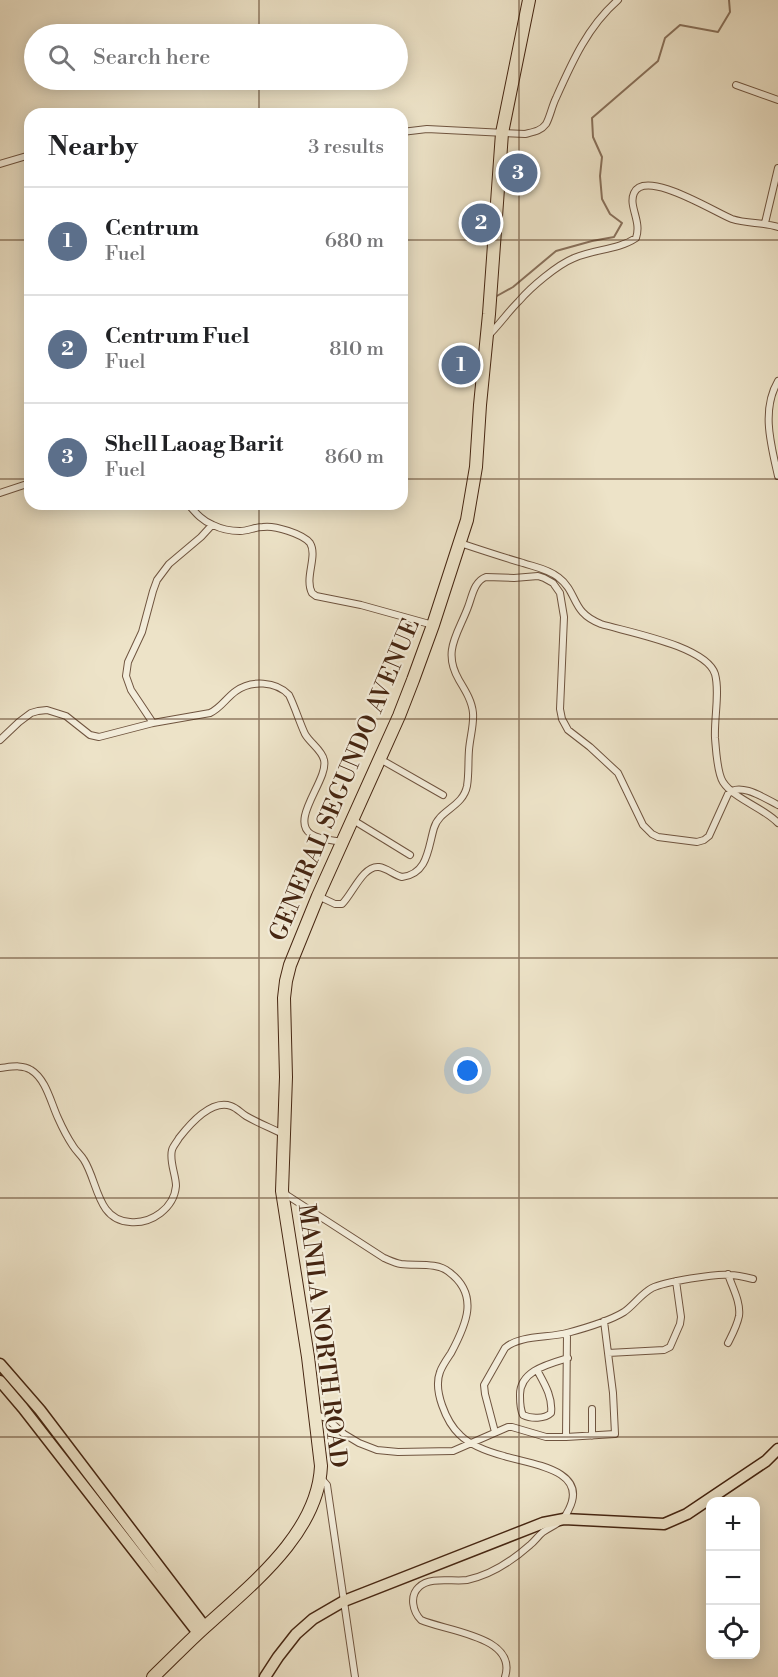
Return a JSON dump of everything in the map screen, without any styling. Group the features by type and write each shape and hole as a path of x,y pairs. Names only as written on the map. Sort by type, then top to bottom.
{"highway":[{"name":"GENERAL SEGUNDO AVENUE","path":"286,1045 284,998 290,965 413,680 467,520 475,475 502,133 529,0"},
{"name":"MANILA NORTH ROAD","path":"153,1677 258,1579 292,1539 312,1504 321,1478 315,1414 282,1191 286,1045"}],"main road":[{"path":"0,1364 39,1410 201,1630"},
{"path":"0,1381 201,1630"},
{"path":"265,1677 296,1634 313,1618 344,1601 543,1523 564,1520 664,1524 687,1515 766,1461 778,1449"}],"street":[{"path":"408,131 427,129 525,134 538,131 546,124 569,69 588,33 607,9 618,0"},
{"path":"736,85 778,100"},
{"path":"0,164 24,157"},
{"path":"765,223 778,168"},
{"path":"487,336 535,285 572,259 628,243 636,238 638,225 633,198 634,192 641,185 672,190 736,220 765,223 778,227"},
{"path":"778,381 772,391 769,411 773,455 778,476"},
{"path":"0,493 24,485"},
{"path":"193,510 212,525 242,531 264,526 277,527 309,543 312,549 309,584 312,593 316,596 361,605 433,625"},
{"path":"153,723 131,690 126,676 128,662 142,632 157,580 169,564 212,525"},
{"path":"459,543 546,570 566,585 580,610 589,619 676,646 708,662 713,669 717,684 714,723 719,771 723,783 778,823"},
{"path":"318,896 335,904 342,904 364,875 375,867 402,877 417,872 426,859 436,823 462,797 467,783 473,716 472,706 455,673 451,648 476,584 484,578 537,576 548,580 556,587 562,598 564,617 560,709 562,718 568,730 618,773 643,825 652,834 658,837 697,842 704,840 709,836 731,790"},
{"path":"0,740 19,722 38,711 47,710 66,716 93,737 105,736 153,723 210,713 219,708 241,687 265,683 275,685 284,690 293,704 306,735 325,762 322,776 306,813 307,830 317,837 344,842"},
{"path":"380,759 443,795"},
{"path":"731,790 742,790 757,795 778,806"},
{"path":"353,820 410,855"},
{"path":"0,1068 27,1068 38,1076 72,1144 84,1161 105,1209 124,1222 148,1220 158,1216 167,1207 176,1187 173,1147 190,1124 207,1111 222,1106 231,1106 284,1134"},
{"path":"282,1191 384,1258 399,1263 439,1266 449,1271 461,1283 469,1306 467,1316 440,1372 438,1381 444,1410 450,1422 459,1435 472,1443 504,1456 556,1471 568,1481 574,1491 572,1503 564,1520 542,1533 530,1546 489,1573 465,1580 425,1583 419,1586 414,1594 415,1610 421,1620 480,1638 494,1646 504,1658 507,1668 505,1677"},
{"path":"495,1432 484,1385 504,1348 509,1344 567,1333 604,1321 622,1313 650,1289 676,1281 728,1274 753,1279"},
{"path":"728,1274 739,1310 739,1317 728,1344"},
{"path":"608,1353 664,1350 670,1347 681,1321 676,1281"},
{"path":"315,1414 326,1418 350,1439 377,1450 398,1452 457,1450 495,1432 512,1427 546,1437 616,1433 604,1321"},
{"path":"566,1437 567,1333"},
{"path":"537,1370 549,1394 552,1409 547,1416 529,1418 521,1411 520,1393 525,1378 537,1370 547,1364 567,1358"},
{"path":"592,1409 592,1436"},
{"path":"321,1478 327,1485 356,1677"}],"waterway":[{"path":"495,297 513,287 556,251 614,237 622,223 610,214 602,199 600,176 602,157 593,137 592,118 658,61 665,38 680,25 718,32 730,12 729,0"}],"place":[{"name":"Shell Laoag Barit","path":"518,173"},
{"name":"Centrum Fuel","path":"481,223"},
{"name":"Centrum","path":"461,365"}]}
